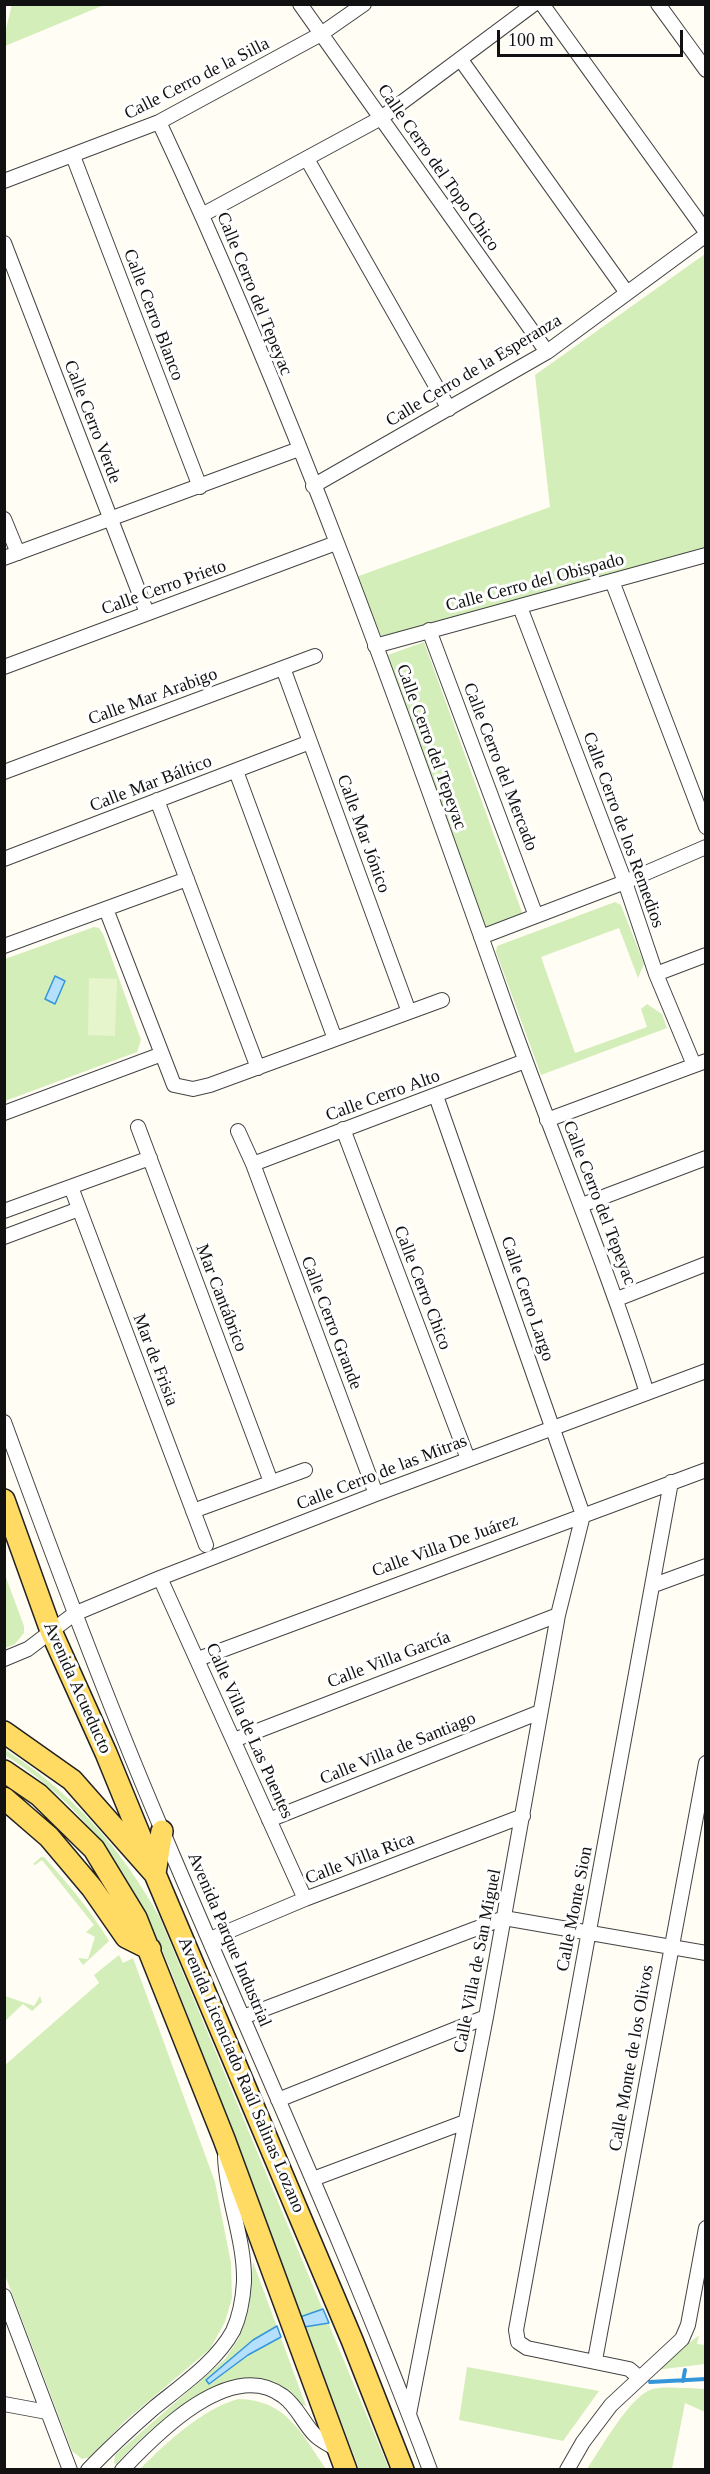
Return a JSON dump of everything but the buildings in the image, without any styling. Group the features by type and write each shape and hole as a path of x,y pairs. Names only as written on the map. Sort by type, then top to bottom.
{"main road":[{"name":"Avenida Acueducto","path":"4,1500 51,1631 106,1753 155,1874"},
{"name":"Avenida Licenciado Raúl Salinas Lozano","path":"4,1732 72,1780 155,1874 352,2340 403,2469"},
{"name":"Avenida Licenciado Raúl Salinas Lozano","path":"4,1771 39,1795 94,1849 126,1899 150,1949 224,2139 343,2460"},
{"path":"4,1798 49,1837 92,1888 126,1936 150,1949"},
{"path":"155,1874 162,1831"}],"street":[{"name":"Calle Cerro del Topo Chico","path":"300,4 547,352"},
{"name":"Calle Cerro de la Silla","path":"4,181 159,122 321,34 364,4"},
{"path":"202,215 381,118 534,4"},
{"path":"542,4 705,233"},
{"path":"658,4 705,70"},
{"path":"461,60 627,293"},
{"name":"Calle Cerro del Tepeyac","path":"159,122 202,215 336,543 482,937 525,1061 617,1299 647,1393"},
{"name":"Calle Cerro Blanco","path":"73,156 200,487"},
{"path":"307,159 449,409"},
{"name":"Calle Cerro de la Esperanza","path":"313,486 547,352 705,233"},
{"name":"Calle Cerro Verde","path":"4,243 147,613"},
{"path":"4,519 11,556 299,449"},
{"name":"Calle Cerro Prieto","path":"4,667 336,543"},
{"name":"Calle Cerro del Obispado","path":"375,646 705,555"},
{"path":"612,581 705,827"},
{"name":"Calle Cerro de los Remedios","path":"520,607 625,882 656,974 700,1063"},
{"name":"Calle Cerro del Mercado","path":"429,630 536,916"},
{"name":"Calle Mar Arabigo","path":"4,772 315,656"},
{"name":"Calle Mar Jónico","path":"283,668 409,1012"},
{"name":"Calle Mar Báltico","path":"4,859 310,742"},
{"path":"236,771 335,1040"},
{"path":"157,800 258,1068"},
{"path":"482,937 625,882 705,847"},
{"path":"4,946 187,879"},
{"path":"106,909 174,1085 201,1087 442,1000"},
{"path":"656,974 705,955"},
{"path":"4,1113 162,1054"},
{"name":"Calle Cerro Alto","path":"253,1164 525,1061"},
{"path":"547,1120 700,1063"},
{"name":"Calle Cerro Largo","path":"436,1096 583,1515"},
{"name":"Mar Cantábrico","path":"138,1126 271,1482"},
{"name":"Calle Cerro Chico","path":"343,1129 468,1459"},
{"name":"Calle Cerro Grande","path":"238,1131 253,1164 376,1494"},
{"path":"4,1211 150,1158"},
{"path":"582,1205 705,1158"},
{"name":"Mar de Frisia","path":"71,1187 206,1545"},
{"path":"4,1237 79,1209"},
{"path":"617,1299 705,1264"},
{"name":"Calle Cerro de las Mitras","path":"4,1659 28,1649 74,1614 160,1578 468,1459 705,1371"},
{"name":"Avenida Parque Industrial","path":"4,1422 74,1614 162,1831 313,2179 430,2469"},
{"path":"194,1511 305,1470"},
{"name":"Calle Villa De Juárez","path":"198,1659 705,1470"},
{"name":"Calle Monte Sion","path":"594,2361 527,2348 518,2342 516,2330 671,1482"},
{"name":"Calle Villa de San Miguel","path":"409,2414 486,2017 558,1616 583,1515"},
{"path":"654,1585 705,1566"},
{"name":"Calle Villa de Las Puentes","path":"160,1578 305,1899"},
{"name":"Calle Villa García","path":"234,1740 558,1616"},
{"name":"Calle Villa de Santiago","path":"269,1820 540,1712"},
{"name":"Calle Monte de los Olivos","path":"594,2361 705,1763"},
{"name":"Calle Villa Rica","path":"210,1939 305,1899 523,1816"},
{"path":"243,2017 504,1918 705,1953"},
{"path":"278,2100 486,2017"},
{"path":"313,2179 465,2122"},
{"path":"88,2469 121,2436 219,2351 233,2330 240,2309 244,2281 243,2260 225,2176 224,2139"},
{"path":"567,2469 583,2442 612,2405 678,2344 687,2330 705,2229"},
{"path":"4,2296 10,2326 70,2469"},
{"path":"594,2361 629,2368 640,2378"},
{"path":"122,2469 171,2425 213,2393 238,2385 255,2385 281,2394 315,2435 343,2460"},
{"path":"4,2404 47,2412"}],"green space":[{"path":"12,4 104,5 5,46 5,33"},
{"path":"705,254 705,555 383,640 356,577 550,507 535,375"},
{"path":"424,642 523,915 486,928 385,656"},
{"path":"615,902 621,905 644,964 638,978 619,928 541,957 575,1053 647,1027 641,1009 647,1004 662,1014 667,1028 541,1075 496,952 497,946"},
{"path":"94,927 99,928 103,934 141,1040 137,1052 5,1101 5,959"},
{"path":"89,978 117,979 115,1036 88,1035"},
{"path":"5,1575 24,1626 24,1633 15,1644 5,1648"},
{"path":"4,1749 52,1784 93,1823 129,1868 160,1918 389,2469 359,2469 169,1966 139,1903 123,1874 84,1821 34,1775 5,1755"},
{"path":"44,1857 78,1897 109,1941 83,1965 78,1958 88,1959 95,1937 86,1932 94,1925 42,1860 33,1864"},
{"path":"119,1955 123,1963 133,1958 215,2182 231,2263 232,2298 225,2322 210,2349 125,2421 91,2457 82,2459 72,2451 5,2275 5,2065 99,1983 94,1975"},
{"path":"5,1996 34,2006 40,1996 42,2002 32,2011 23,2004 5,2021"},
{"path":"253,2262 306,2406 263,2381 243,2379 223,2384 183,2404 146,2434 116,2464 114,2463 115,2455 225,2359 239,2338 249,2309"},
{"path":"699,2335 697,2344 705,2345 705,2364 656,2370"},
{"path":"467,2367 599,2391 563,2441 459,2420"},
{"path":"659,2388 705,2389 705,2412 685,2403 672,2469 587,2469 624,2414 642,2395"},
{"path":"238,2399 269,2405 281,2412 300,2431 326,2469 140,2469 173,2438 198,2419 211,2410"}],"water":[{"path":"55,976 65,981 55,1004 45,999"},
{"path":"323,2309 329,2323 304,2327 300,2317"},
{"path":"277,2326 281,2337 248,2355 209,2384 206,2380 253,2340"}],"waterway":[{"path":"683,2381 685,2370"},
{"path":"650,2382 706,2379"}]}
